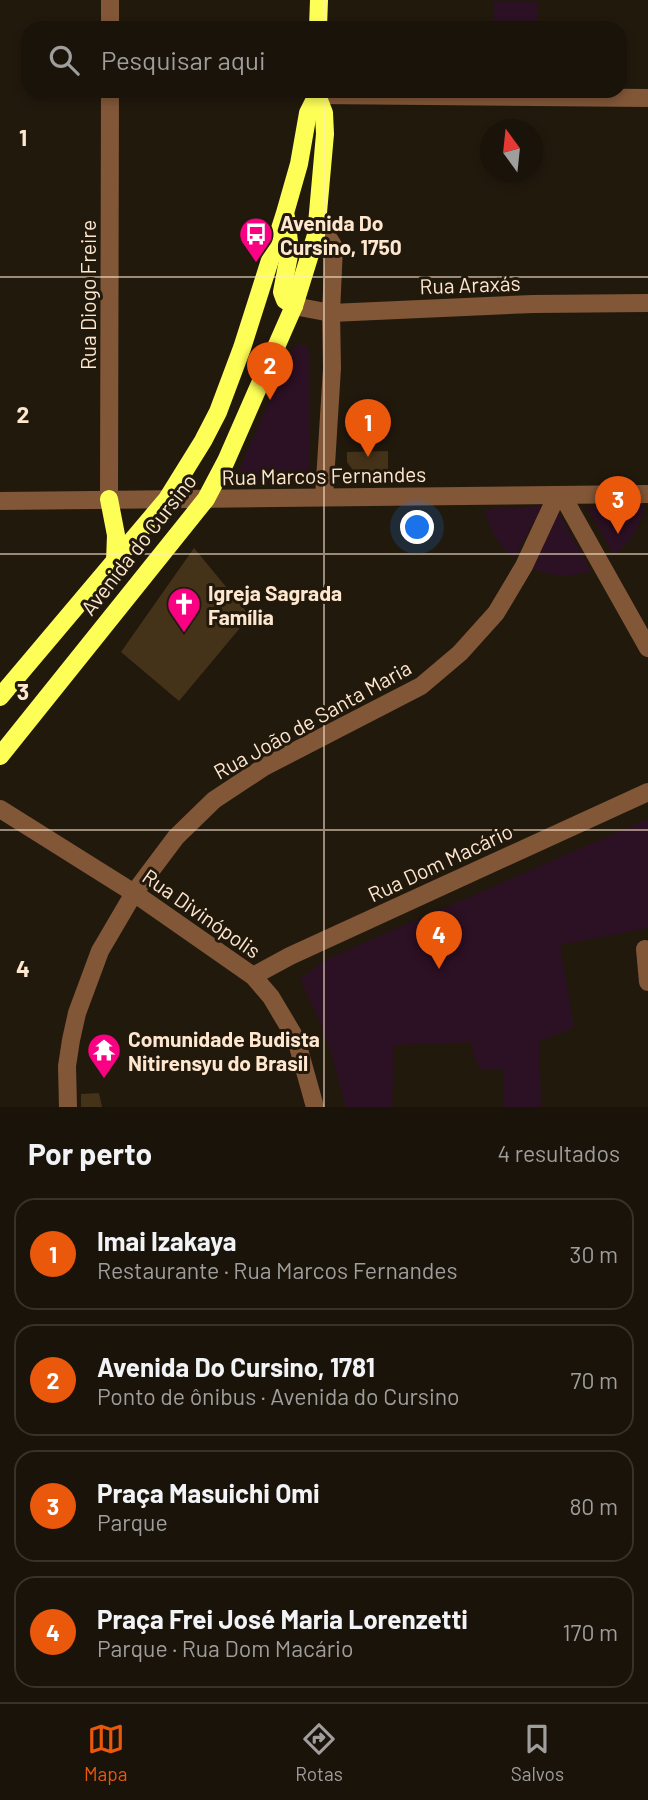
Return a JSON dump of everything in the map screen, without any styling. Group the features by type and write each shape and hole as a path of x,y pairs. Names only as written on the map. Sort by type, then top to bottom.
{"main road":[{"path":"318,21 319,0"},
{"name":"Avenida do Cursino","path":"0,697 167,499 203,441 218,412 242,348 285,213 299,164 308,113 315,98"},
{"name":"Avenida do Cursino","path":"0,756 206,499 226,461 295,306 316,234 325,134 324,113 319,98"},
{"path":"285,213 290,250 282,292 285,300 295,306"},
{"path":"109,499 115,524 115,562"}],"street":[{"path":"110,0 110,21"},
{"name":"Rua Diogo Freire","path":"109,499 110,98"},
{"path":"627,98 648,98"},
{"path":"316,234 329,239 334,247 332,369 324,497"},
{"name":"Rua Araxás","path":"295,306 331,313 533,304 648,303"},
{"name":"Rua Marcos Fernandes","path":"0,501 648,494"},
{"path":"559,495 648,648"},
{"name":"Rua João de Santa Maria","path":"68,1107 67,1066 71,1040 77,1013 100,951 134,893 176,837 214,800 264,767 421,686 460,653 496,614 524,566 559,495"},
{"name":"Rua Dom Macário","path":"253,976 290,956 648,792"},
{"name":"Rua Divinópolis","path":"0,809 134,893 253,976 271,997 296,1039 315,1107"},
{"path":"645,949 648,982"}],"shaded area":[{"path":"494,1 538,2 538,21 493,21"},
{"path":"302,345 310,352 310,465 306,473 291,482 242,483 238,477 239,470 292,350"},
{"path":"542,506 514,558 495,536 485,509"},
{"path":"645,506 634,534 614,555 587,508"},
{"path":"556,508 591,571 560,575 530,566"},
{"path":"648,819 648,928 560,945 574,1028 539,1041 541,1107 503,1107 503,1070 482,1069 473,1056 472,1042 394,1045 392,1107 346,1107 331,1052 300,979 327,959"}],"building":[{"path":"388,451 388,471 359,472 352,469 347,462 347,452"},
{"name":"Igreja Sagrada Família","path":"194,548 250,616 179,701 121,652"},
{"path":"99,1093 102,1107 81,1107 81,1094"}],"place":[{"name":"Avenida Do Cursino, 1750","path":"256,264"},
{"name":"Avenida Do Cursino, 1781","path":"270,400"},
{"name":"Imai Izakaya","path":"368,457"},
{"name":"Praça Masuichi Omi","path":"618,534"},
{"name":"Igreja Sagrada Família","path":"184,634"},
{"name":"Praça Frei José Maria Lorenzetti","path":"439,969"},
{"name":"Comunidade Budista Nitirensyu do Brasil","path":"104,1080"}]}
